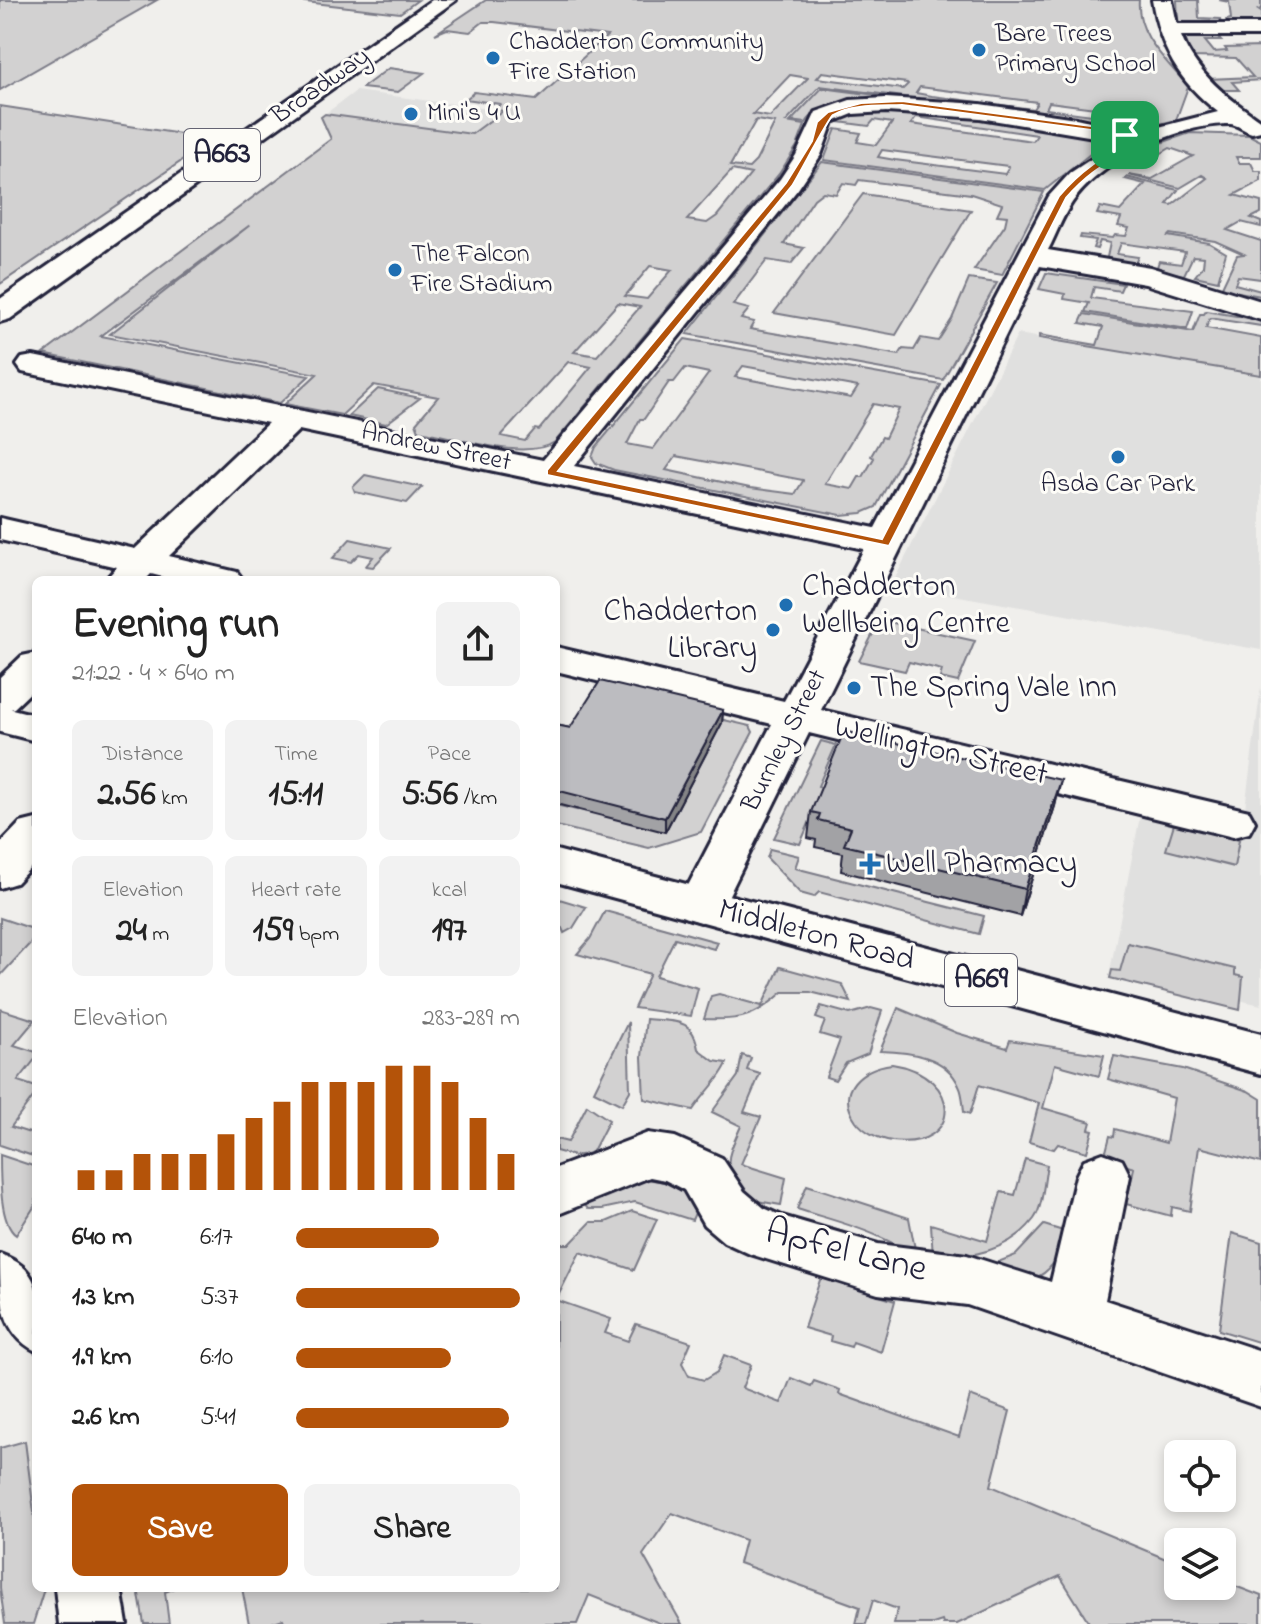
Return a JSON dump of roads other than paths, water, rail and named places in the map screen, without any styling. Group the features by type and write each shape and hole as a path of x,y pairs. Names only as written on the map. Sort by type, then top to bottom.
{"main road":[{"name":"Broadway","path":"0,313 446,0"},
{"path":"1162,0 1167,30 1176,54 1195,79 1249,124"},
{"path":"1167,30 1261,30"},
{"path":"551,472 789,184 816,141 821,122 830,113 861,105 902,103 1091,128 1141,140"},
{"name":"Burnley Street","path":"701,905 1031,256 1070,186 1108,156 1141,140 1182,127 1249,124"},
{"path":"1031,256 1140,274 1261,311"},
{"name":"Andrew Street","path":"33,365 870,538 885,544"},
{"path":"135,571 292,419"},
{"path":"0,529 135,571 184,576"},
{"name":"Wellington Street","path":"560,660 1233,822"},
{"path":"0,699 32,669"},
{"path":"0,719 32,727"},
{"path":"0,872 32,838"},
{"name":"Middleton Road","path":"560,867 1261,1054"},
{"name":"Apfel Lane","path":"560,1190 648,1155 675,1159 703,1174 724,1208 744,1225 770,1237 878,1269 967,1280 1261,1379"},
{"path":"1072,1316 1103,1176"},
{"path":"0,1279 32,1320"},
{"path":"89,1592 93,1624"}],"place":[{"name":"Bare Trees Primary School","path":"979,50"},
{"name":"Chadderton Community Fire Station","path":"493,58"},
{"name":"Mini's 4 U","path":"411,114"},
{"name":"The Falcon Fire Stadium","path":"395,270"},
{"name":"Asda Car Park","path":"1118,457"},
{"name":"Chadderton Wellbeing Centre","path":"786,605"},
{"name":"Chadderton Library","path":"773,630"},
{"name":"The Spring Vale Inn","path":"854,688"},
{"name":"Well Pharmacy","path":"870,864"}]}
